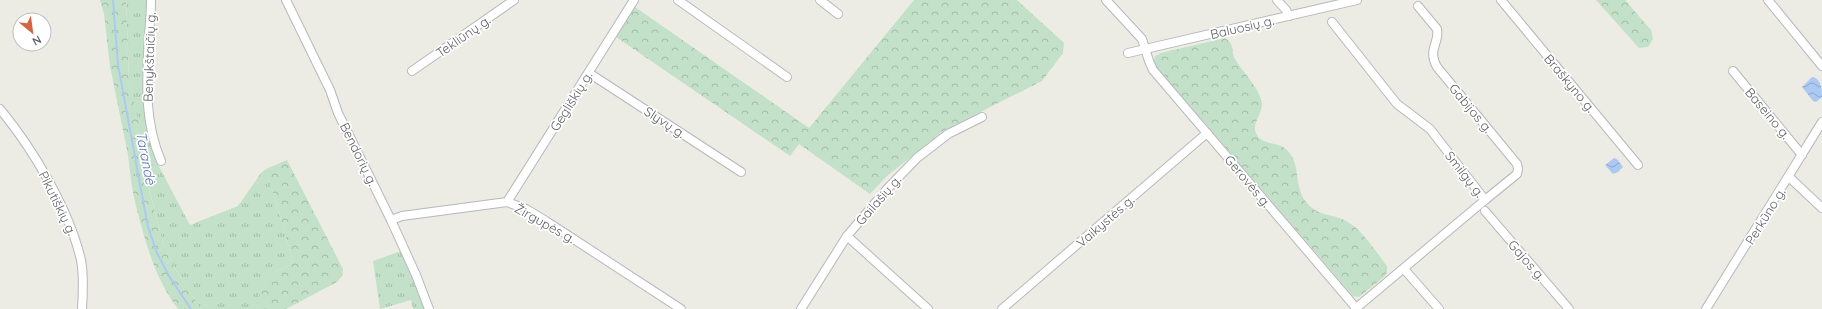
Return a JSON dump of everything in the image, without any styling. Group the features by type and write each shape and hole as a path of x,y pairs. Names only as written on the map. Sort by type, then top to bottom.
{"street":[{"name":"Benykštaičių g.","path":"151,0 146,88 147,110 151,133 161,160"},
{"name":"Bendorių g.","path":"286,0 330,90 338,113 391,220 416,275 429,309"},
{"name":"Tekliūnų g.","path":"412,71 514,0"},
{"name":"Gegliškių g.","path":"507,202 634,0"},
{"path":"678,0 788,78"},
{"path":"820,0 838,14"},
{"name":"Gerovės g.","path":"1106,0 1138,34 1146,49 1148,61 1153,70 1356,309"},
{"path":"1277,0 1289,16"},
{"name":"Baluosių g.","path":"1128,53 1357,0"},
{"name":"Braškyno g.","path":"1501,0 1638,165"},
{"path":"1768,0 1822,66"},
{"name":"Gabijos g.","path":"1418,6 1437,29 1438,34 1432,50 1437,67 1517,164 1517,174 1486,200"},
{"name":"Smilgų g.","path":"1332,22 1397,104 1430,129 1486,200 1356,309"},
{"name":"Baseino g.","path":"1734,71 1802,155"},
{"name":"Slyvų g.","path":"589,73 740,172"},
{"name":"Pikutiškių g.","path":"0,109 39,164 66,215 75,239 81,262 82,309"},
{"name":"Gailašių g.","path":"801,309 847,236 916,158 948,134 982,117"},
{"name":"Perkūno g.","path":"1706,309 1822,122"},
{"name":"Vaikystės g.","path":"1002,309 1207,133"},
{"path":"1789,177 1822,208"},
{"name":"Žirgupės g.","path":"391,220 402,216 507,202 526,209 546,220 681,309"},
{"name":"Gajos g.","path":"1485,211 1570,309"},
{"path":"847,236 928,309"},
{"path":"1404,269 1439,309"}],"green space":[{"path":"100,0 126,0 129,80 147,158 144,164 138,167 132,163 128,155 110,66 104,14"},
{"path":"126,0 148,0 143,78 144,105 155,159 190,225 238,206 261,173 266,169 293,261 288,266 272,274 265,282 262,287 257,309 201,309 175,269 163,244 149,188 135,176 131,180 128,155 132,163 137,119 129,80"},
{"path":"914,0 1017,0 1064,43 1063,53 1042,81 943,131 887,176 870,194 799,144 790,156 616,37 635,7 809,128"},
{"path":"1596,0 1625,0 1651,30 1653,39 1648,47 1639,48"},
{"path":"1225,38 1232,46 1235,59 1238,64 1258,91 1262,103 1261,111 1255,127 1257,135 1263,141 1281,146 1288,151 1295,165 1299,187 1306,201 1312,208 1320,213 1342,219 1352,225 1363,235 1387,266 1385,276 1359,297 1353,296 1153,63 1155,56 1161,53"},
{"path":"287,160 343,269 342,276 337,282 286,309 257,309 264,282 272,274 288,266 293,261 266,169"},
{"path":"135,176 142,177 147,181 163,244 175,269 201,309 178,309 165,289 155,269 135,203 131,180"},
{"path":"401,251 425,309 413,309 411,300 380,309 373,261"}],"water":[{"path":"1812,77 1817,79 1821,87 1822,97 1816,102 1813,101 1802,87"},
{"path":"1614,158 1617,159 1623,167 1618,172 1613,174 1605,165"}],"waterway":[{"name":"Tarandė","path":"113,0 118,65 148,227 157,253 169,276 191,309"}]}
